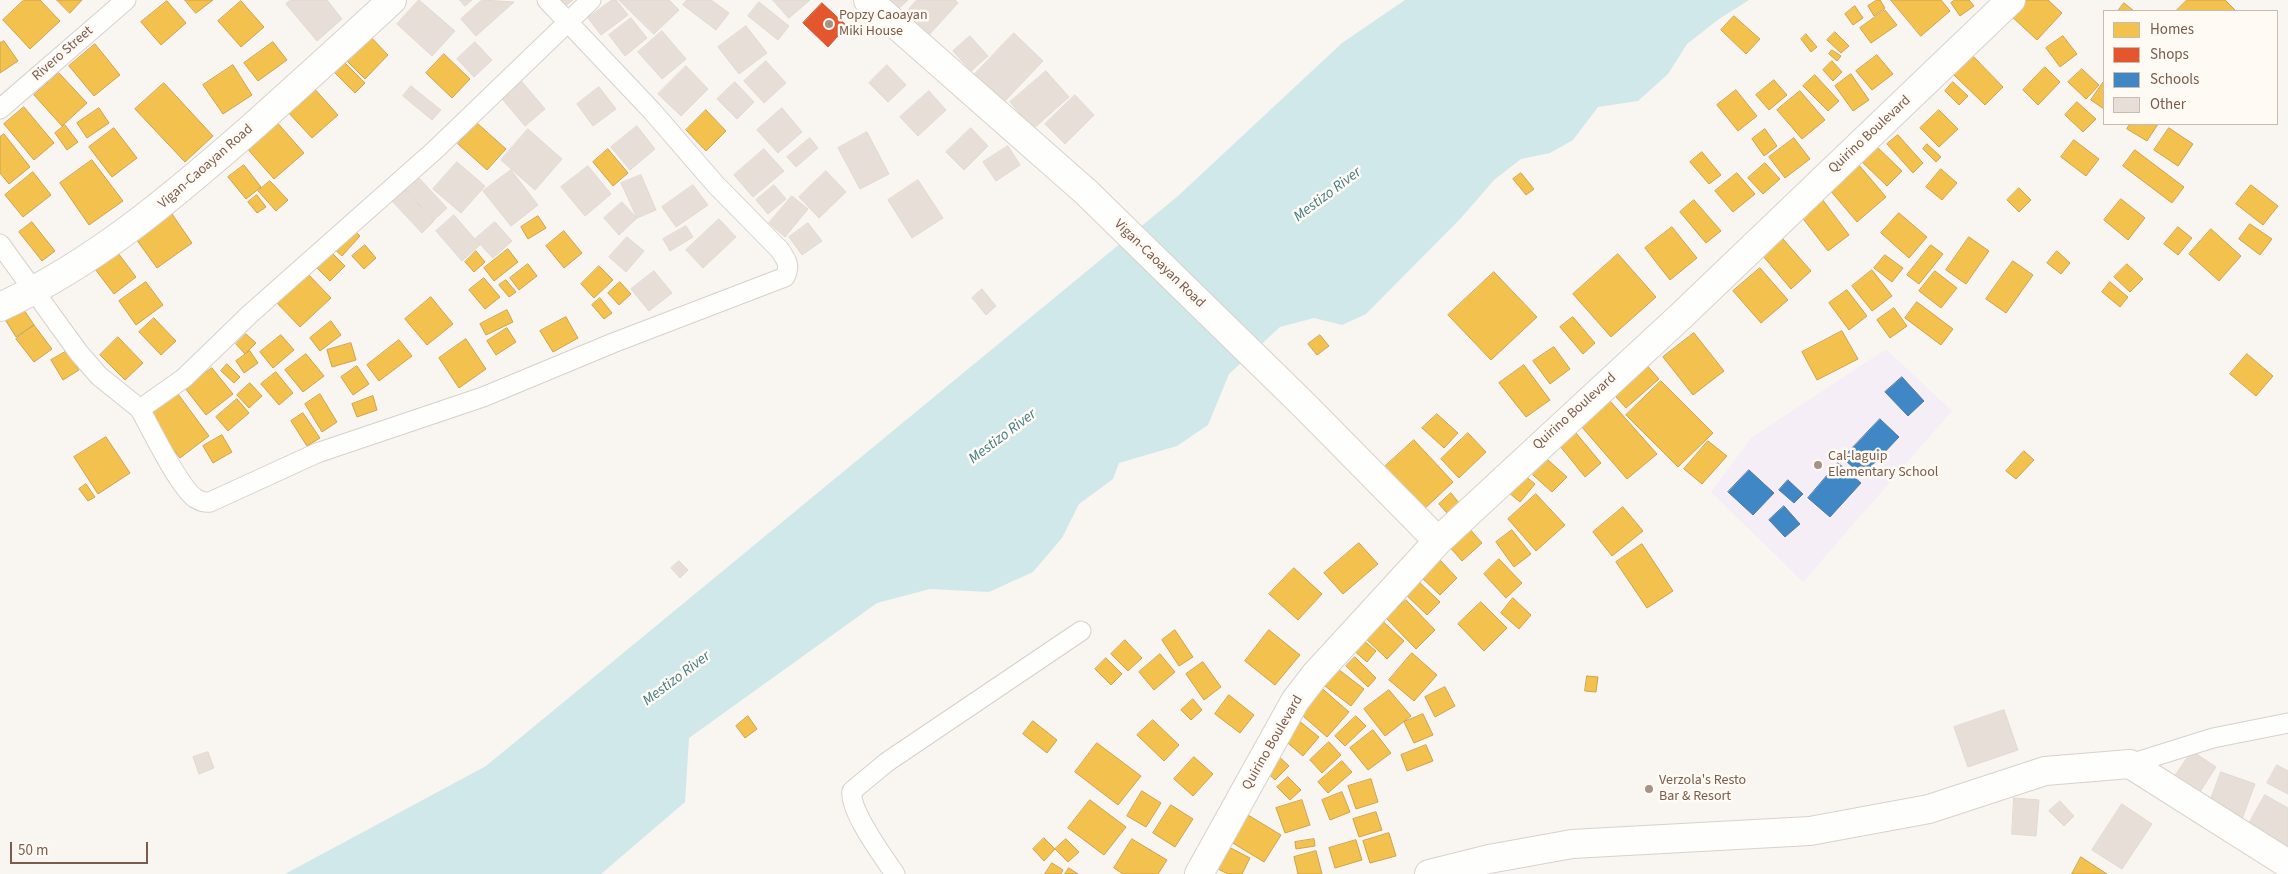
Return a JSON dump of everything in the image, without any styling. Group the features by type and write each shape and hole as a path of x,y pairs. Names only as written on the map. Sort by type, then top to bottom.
{"main road":[{"name":"Vigan-Caoayan Road","path":"0,307 35,290 117,238 175,195 392,0"},
{"name":"Vigan-Caoayan Road","path":"868,0 1086,192 1305,406 1438,541"},
{"name":"Quirino Boulevard","path":"1199,874 1295,700 1315,675 1438,541 1681,316 2011,0"},
{"path":"1429,874 1489,859 1572,844 1810,831 1929,809 2045,771 2130,764 2288,864"}],"street":[{"name":"Rivero Street","path":"0,109 126,0"},
{"path":"0,244 79,353 99,376 140,409 166,457 190,493 196,498 210,502 317,453 484,397 613,343 785,276 789,270 788,261 779,249 716,185 547,0"},
{"path":"140,409 197,366 250,314 435,150 591,0"},
{"path":"895,874 862,822 853,802 852,791 887,762 1082,631"},
{"path":"2130,764 2213,738 2288,723"}],"shaded area":[{"name":"Cal-laguip Elementary School","path":"1886,349 1952,411 1803,582 1711,492 1751,438"}],"water":[{"name":"Mestizo River","path":"1405,0 1749,0 1719,19 1687,44 1668,74 1638,101 1598,107 1573,140 1550,153 1521,159 1494,180 1461,218 1366,314 1342,325 1314,318 1280,327 1229,374 1208,425 1177,446 1119,463 1113,479 1079,504 1062,538 1033,572 989,592 930,589 877,603 689,738 685,802 601,874 285,874 486,766 1178,196 1342,43"}],"building: Homes":[{"path":"24,0 40,0 60,21 30,49 3,20"},
{"path":"57,0 82,0 70,13"},
{"path":"185,0 213,0 196,13"},
{"path":"1880,0 1885,8 1874,16 1868,6"},
{"path":"1891,0 1941,0 1950,11 1921,36"},
{"path":"1955,0 1969,0 1974,6 1960,16 1951,3"},
{"path":"2024,0 2048,0 2062,13 2037,40 2010,15"},
{"path":"2187,0 2225,0 2235,10 2177,10"},
{"path":"167,1 186,23 161,45 141,22"},
{"path":"241,1 264,27 241,47 218,21"},
{"path":"2124,3 2133,10 2119,10"},
{"path":"1855,6 1863,18 1853,25 1845,14"},
{"path":"1885,10 1897,25 1871,43 1860,28"},
{"path":"1734,16 1760,39 1746,54 1721,30"},
{"path":"1835,32 1849,46 1841,53 1827,40"},
{"path":"368,34 388,55 365,79 344,58"},
{"path":"1806,34 1817,47 1811,52 1801,39"},
{"path":"2063,36 2077,54 2060,67 2046,48"},
{"path":"4,41 18,61 0,73 0,43"},
{"path":"273,42 287,60 258,81 244,63"},
{"path":"95,44 120,75 94,96 69,66"},
{"path":"1832,50 1841,56 1837,61 1829,54"},
{"path":"444,54 470,79 452,98 426,73"},
{"path":"1877,55 1893,74 1872,90 1856,71"},
{"path":"1972,55 2003,87 1985,105 1953,74"},
{"path":"341,59 365,83 355,93 331,69"},
{"path":"1832,61 1842,72 1833,81 1823,70"},
{"path":"233,65 252,95 223,114 203,85"},
{"path":"2045,67 2060,82 2038,105 2023,90"},
{"path":"2082,69 2099,85 2086,99 2068,82"},
{"path":"59,73 87,103 62,126 34,95"},
{"path":"1851,74 1869,100 1853,111 1835,86"},
{"path":"1815,75 1839,101 1828,111 1803,86"},
{"path":"1774,80 1787,95 1769,110 1756,95"},
{"path":"1953,82 1968,96 1959,105 1945,91"},
{"path":"2103,82 2103,108 2091,100"},
{"path":"164,83 213,136 185,162 135,109"},
{"path":"312,86 338,115 312,138 286,110"},
{"path":"1736,90 1757,116 1738,131 1717,105"},
{"path":"1800,91 1825,120 1802,139 1777,110"},
{"path":"2077,102 2096,119 2083,132 2065,115"},
{"path":"24,107 54,143 34,160 4,124"},
{"path":"99,108 109,123 87,138 77,123"},
{"path":"706,110 726,131 706,151 686,130"},
{"path":"1939,110 1958,129 1939,147 1920,128"},
{"path":"274,119 304,153 274,179 244,145"},
{"path":"477,123 506,149 487,170 458,144"},
{"path":"65,125 78,142 67,150 55,133"},
{"path":"2129,125 2157,125 2147,141 2127,129"},
{"path":"114,128 137,158 112,177 89,147"},
{"path":"2169,128 2193,144 2178,166 2154,150"},
{"path":"1765,129 1777,146 1764,156 1752,139"},
{"path":"4,134 30,167 9,184 0,173 0,137"},
{"path":"1898,135 1923,163 1913,173 1887,144"},
{"path":"1794,138 1810,159 1785,178 1769,157"},
{"path":"2074,140 2099,159 2086,176 2061,157"},
{"path":"1927,144 1941,157 1936,162 1923,149"},
{"path":"1875,145 1902,171 1887,186 1860,160"},
{"path":"608,149 628,173 613,186 593,162"},
{"path":"2135,150 2184,187 2172,203 2123,166"},
{"path":"1702,152 1721,175 1709,184 1690,162"},
{"path":"92,160 123,201 89,225 60,183"},
{"path":"1765,163 1780,179 1763,194 1748,178"},
{"path":"1858,164 1886,197 1857,222 1829,189"},
{"path":"244,165 261,187 246,199 228,177"},
{"path":"1941,169 1957,183 1942,200 1926,187"},
{"path":"33,172 51,195 23,217 5,195"},
{"path":"1521,173 1534,189 1526,195 1513,179"},
{"path":"1737,173 1755,194 1733,212 1715,191"},
{"path":"270,181 288,200 276,211 258,191"},
{"path":"2251,185 2278,206 2263,225 2236,204"},
{"path":"2019,188 2031,200 2019,212 2007,200"},
{"path":"257,195 266,207 257,213 248,202"},
{"path":"1822,199 1849,235 1828,251 1801,216"},
{"path":"2121,199 2145,218 2128,240 2104,220"},
{"path":"1694,200 1721,231 1706,243 1680,212"},
{"path":"1899,213 1927,237 1909,258 1881,233"},
{"path":"172,214 192,243 157,268 136,239"},
{"path":"538,216 546,228 528,239 521,227"},
{"path":"32,222 55,251 42,261 19,232"},
{"path":"2250,224 2272,239 2260,255 2239,239"},
{"path":"351,227 360,236 342,256 333,248"},
{"path":"1672,227 1697,258 1670,280 1645,248"},
{"path":"2178,227 2192,238 2178,255 2164,244"},
{"path":"2211,229 2241,256 2219,281 2189,254"},
{"path":"564,231 582,253 564,268 546,246"},
{"path":"1969,237 1989,251 1966,284 1946,270"},
{"path":"1783,239 1811,271 1791,289 1763,256"},
{"path":"365,245 376,258 364,269 352,256"},
{"path":"1931,245 1943,254 1919,284 1907,275"},
{"path":"115,249 136,277 114,294 92,265"},
{"path":"328,249 345,266 330,281 313,264"},
{"path":"508,249 518,262 494,281 484,268"},
{"path":"476,251 485,262 474,272 465,262"},
{"path":"2057,251 2070,263 2061,274 2047,263"},
{"path":"1618,254 1656,297 1611,337 1573,294"},
{"path":"1885,255 1903,268 1892,282 1874,268"},
{"path":"2013,261 2033,275 2006,313 1986,299"},
{"path":"528,264 537,276 519,290 510,278"},
{"path":"2127,264 2143,279 2130,292 2114,277"},
{"path":"599,266 613,280 594,298 581,284"},
{"path":"1760,268 1788,300 1761,323 1733,291"},
{"path":"1872,270 1892,296 1872,311 1852,286"},
{"path":"1935,271 1957,288 1941,308 1919,291"},
{"path":"1494,272 1537,317 1491,360 1448,315"},
{"path":"307,273 331,298 300,327 276,302"},
{"path":"484,278 500,297 485,309 469,290"},
{"path":"506,280 516,292 509,297 499,285"},
{"path":"146,282 163,305 136,325 119,301"},
{"path":"620,282 631,294 619,305 608,293"},
{"path":"2110,282 2128,297 2120,307 2102,292"},
{"path":"1847,290 1867,316 1849,330 1829,303"},
{"path":"431,297 453,324 427,345 405,319"},
{"path":"600,298 612,313 604,319 592,305"},
{"path":"1917,302 1953,329 1941,345 1905,318"},
{"path":"1894,308 1907,326 1890,338 1877,320"},
{"path":"24,310 34,325 16,337 6,321"},
{"path":"507,310 513,322 486,335 480,324"},
{"path":"566,317 578,338 553,352 540,331"},
{"path":"1573,317 1595,343 1583,354 1560,327"},
{"path":"154,318 176,341 161,355 139,332"},
{"path":"331,321 341,335 320,351 310,338"},
{"path":"34,325 52,349 34,362 16,339"},
{"path":"507,328 516,342 496,355 487,341"},
{"path":"1842,331 1858,359 1817,380 1802,352"},
{"path":"1694,333 1724,371 1693,395 1663,357"},
{"path":"246,334 256,343 245,354 236,344"},
{"path":"281,335 294,350 273,368 260,352"},
{"path":"1320,335 1329,346 1317,355 1308,344"},
{"path":"118,337 143,363 125,380 100,355"},
{"path":"466,339 486,369 459,388 439,358"},
{"path":"399,340 412,356 379,381 367,365"},
{"path":"351,343 356,360 332,367 327,350"},
{"path":"1554,347 1570,369 1550,384 1533,361"},
{"path":"67,351 79,370 63,380 51,360"},
{"path":"250,351 258,363 244,373 236,361"},
{"path":"306,354 324,376 303,392 285,370"},
{"path":"2247,354 2273,376 2256,396 2230,374"},
{"path":"1643,361 1659,379 1626,408 1610,390"},
{"path":"227,364 240,377 234,383 221,371"},
{"path":"1524,365 1550,400 1526,417 1499,383"},
{"path":"357,366 369,384 353,395 341,377"},
{"path":"212,368 233,394 206,415 185,388"},
{"path":"276,372 293,393 279,405 261,384"},
{"path":"1661,381 1713,433 1678,467 1626,415"},
{"path":"250,383 262,396 249,408 237,395"},
{"path":"178,394 209,436 180,458 148,417"},
{"path":"320,394 337,422 322,432 305,404"},
{"path":"373,396 377,410 357,417 352,404"},
{"path":"237,399 249,413 228,431 216,417"},
{"path":"1610,401 1657,454 1627,479 1581,426"},
{"path":"303,413 320,438 307,446 291,421"},
{"path":"1437,414 1458,433 1444,448 1422,428"},
{"path":"1468,433 1486,452 1459,478 1441,459"},
{"path":"1576,433 1601,463 1585,477 1560,446"},
{"path":"222,435 232,452 213,463 203,446"},
{"path":"106,437 130,473 98,494 74,457"},
{"path":"1414,440 1453,482 1421,512 1381,470"},
{"path":"1708,441 1727,456 1702,484 1684,469"},
{"path":"2024,451 2034,460 2016,479 2006,471"},
{"path":"1548,460 1567,477 1552,492 1533,475"},
{"path":"1518,470 1535,484 1520,502 1503,488"},
{"path":"86,484 95,497 88,501 79,489"},
{"path":"1451,493 1459,503 1447,513 1439,504"},
{"path":"1536,494 1565,525 1536,551 1508,519"},
{"path":"1623,507 1643,531 1612,556 1593,532"},
{"path":"1468,527 1482,543 1462,561 1448,545"},
{"path":"1512,530 1531,554 1514,567 1496,542"},
{"path":"1359,543 1378,564 1343,594 1324,573"},
{"path":"1642,544 1673,591 1647,608 1616,562"},
{"path":"1438,558 1457,578 1440,595 1420,576"},
{"path":"1499,559 1522,583 1506,598 1484,574"},
{"path":"1294,568 1322,594 1298,620 1269,594"},
{"path":"1415,578 1440,602 1427,615 1402,591"},
{"path":"1513,598 1531,615 1519,629 1501,613"},
{"path":"1406,600 1435,630 1416,649 1386,618"},
{"path":"1481,602 1507,628 1484,651 1458,624"},
{"path":"1377,616 1404,641 1387,659 1360,633"},
{"path":"1175,630 1193,657 1179,666 1162,640"},
{"path":"1269,630 1300,655 1275,685 1245,661"},
{"path":"1356,634 1376,651 1367,662 1346,644"},
{"path":"1125,640 1142,658 1128,671 1111,654"},
{"path":"1412,653 1437,675 1414,701 1389,680"},
{"path":"1160,654 1175,672 1154,690 1139,672"},
{"path":"1355,657 1376,678 1368,687 1346,666"},
{"path":"1106,658 1122,674 1111,685 1095,669"},
{"path":"1203,662 1221,687 1204,700 1186,674"},
{"path":"1334,666 1364,689 1351,706 1321,683"},
{"path":"1587,676 1598,677 1596,692 1585,691"},
{"path":"1317,684 1349,712 1327,737 1295,709"},
{"path":"1445,687 1455,706 1435,717 1425,697"},
{"path":"1389,690 1411,716 1385,736 1364,709"},
{"path":"1229,695 1254,715 1240,733 1215,714"},
{"path":"1193,699 1202,710 1191,720 1181,710"},
{"path":"1423,714 1433,735 1414,743 1404,722"},
{"path":"748,716 757,729 745,738 736,726"},
{"path":"1356,716 1366,726 1345,746 1335,736"},
{"path":"1153,720 1179,745 1164,761 1137,735"},
{"path":"1298,720 1319,737 1303,756 1282,738"},
{"path":"1033,721 1057,740 1047,753 1023,734"},
{"path":"1373,730 1391,753 1368,770 1350,748"},
{"path":"1329,742 1341,755 1322,773 1310,760"},
{"path":"1097,743 1141,776 1118,805 1075,772"},
{"path":"1426,745 1433,761 1407,771 1401,755"},
{"path":"1274,752 1289,766 1275,780 1260,766"},
{"path":"1194,757 1213,774 1193,796 1174,779"},
{"path":"1342,761 1352,772 1328,793 1318,782"},
{"path":"1288,777 1301,790 1290,800 1277,787"},
{"path":"1371,779 1378,802 1356,809 1348,786"},
{"path":"1142,791 1161,803 1146,827 1127,816"},
{"path":"1342,792 1350,812 1330,820 1322,800"},
{"path":"1090,800 1126,827 1104,855 1068,828"},
{"path":"1302,800 1310,825 1285,833 1276,808"},
{"path":"1171,805 1193,819 1175,847 1153,833"},
{"path":"1376,812 1382,830 1359,837 1353,819"},
{"path":"1248,815 1281,835 1264,862 1231,842"},
{"path":"1389,833 1396,856 1370,863 1363,841"},
{"path":"1044,838 1055,849 1044,861 1033,849"},
{"path":"1066,839 1079,852 1068,862 1055,849"},
{"path":"1132,839 1167,860 1158,874 1123,874 1114,868"},
{"path":"1314,839 1315,846 1296,849 1295,842"},
{"path":"1356,840 1362,860 1335,868 1329,848"},
{"path":"1221,843 1250,858 1242,874 1228,874 1210,865"},
{"path":"1316,851 1322,874 1298,874 1294,857"},
{"path":"2081,857 2107,874 2072,874"},
{"path":"1052,863 1063,870 1061,874 1045,874"},
{"path":"1069,868 1078,874 1065,874"}],"building: Shops":[{"path":"822,3 847,26 828,47 803,23"}],"building: Schools":[{"path":"1902,377 1924,401 1908,416 1885,392"},
{"path":"1880,419 1899,437 1862,476 1843,458"},
{"path":"1838,463 1861,483 1830,517 1808,498"},
{"path":"1749,470 1774,493 1753,515 1728,492"},
{"path":"1788,480 1803,494 1794,503 1779,490"},
{"path":"1784,506 1800,524 1785,537 1769,520"}],"building: Other":[{"path":"291,0 327,0 342,19 317,41 286,4"},
{"path":"419,0 455,31 432,56 397,24"},
{"path":"460,0 472,0 465,6"},
{"path":"482,0 514,2 476,36 461,19"},
{"path":"561,0 573,0 565,6"},
{"path":"612,0 616,0 628,15 601,35 588,18"},
{"path":"619,0 669,0 679,10 654,34"},
{"path":"687,0 711,0 729,13 716,30 683,5"},
{"path":"773,0 810,0 789,18"},
{"path":"887,0 908,0 897,10"},
{"path":"917,0 955,0 958,3 928,36 904,15"},
{"path":"759,2 789,26 778,40 748,16"},
{"path":"631,18 647,38 625,56 609,35"},
{"path":"746,26 767,53 739,74 718,47"},
{"path":"662,31 686,59 662,79 638,52"},
{"path":"1014,33 1043,61 1003,103 974,75"},
{"path":"970,36 988,56 971,71 953,51"},
{"path":"475,42 492,60 474,77 457,59"},
{"path":"766,61 786,83 764,103 744,81"},
{"path":"887,65 906,85 888,102 869,83"},
{"path":"686,66 708,89 681,116 658,94"},
{"path":"1046,71 1069,97 1033,129 1010,102"},
{"path":"518,77 545,109 525,126 498,94"},
{"path":"735,82 754,102 737,119 717,99"},
{"path":"411,86 441,110 432,120 403,96"},
{"path":"599,87 616,109 593,126 577,104"},
{"path":"929,91 946,110 918,136 900,117"},
{"path":"1075,95 1094,115 1065,144 1045,124"},
{"path":"782,108 802,132 778,153 757,130"},
{"path":"637,126 655,149 630,170 611,147"},
{"path":"971,128 988,146 964,170 946,152"},
{"path":"528,129 562,159 535,190 501,160"},
{"path":"867,132 889,174 860,189 838,148"},
{"path":"810,138 818,148 796,167 787,157"},
{"path":"1008,146 1020,165 996,181 983,162"},
{"path":"764,149 784,171 753,197 734,175"},
{"path":"457,162 485,186 461,213 433,189"},
{"path":"588,166 611,194 585,216 561,187"},
{"path":"511,170 538,205 511,226 483,191"},
{"path":"826,171 846,192 819,218 799,197"},
{"path":"641,175 656,210 637,218 621,183"},
{"path":"419,178 447,208 434,220 406,190"},
{"path":"918,180 943,218 912,238 888,200"},
{"path":"693,185 708,205 676,227 662,207"},
{"path":"774,185 786,199 768,214 756,200"},
{"path":"404,189 434,221 422,233 392,201"},
{"path":"792,196 808,209 785,237 769,223"},
{"path":"622,202 637,218 619,235 604,218"},
{"path":"454,215 480,245 462,261 436,231"},
{"path":"719,219 736,237 703,268 686,250"},
{"path":"495,222 512,241 493,258 475,239"},
{"path":"808,223 822,241 802,255 789,237"},
{"path":"686,226 693,237 670,251 663,239"},
{"path":"627,237 644,251 626,272 609,257"},
{"path":"654,271 672,293 649,311 631,289"},
{"path":"982,289 996,306 986,315 972,298"},
{"path":"679,561 688,570 680,578 671,568"},
{"path":"2004,710 2018,750 1968,767 1954,727"},
{"path":"2192,751 2216,767 2194,801 2169,785"},
{"path":"208,752 214,768 199,774 193,757"},
{"path":"2277,765 2288,771 2288,794 2267,783"},
{"path":"2221,772 2255,784 2242,819 2208,807"},
{"path":"2265,795 2288,808 2288,855 2243,834"},
{"path":"2014,798 2039,800 2036,836 2012,834"},
{"path":"2060,801 2074,816 2064,826 2049,811"},
{"path":"2122,804 2152,824 2122,869 2092,850"}],"place":[{"name":"Popzy Caoayan Miki House","path":"829,24"},
{"name":"Cal-laguip Elementary School","path":"1818,465"},
{"name":"Verzola's Resto Bar & Resort","path":"1649,789"}]}
